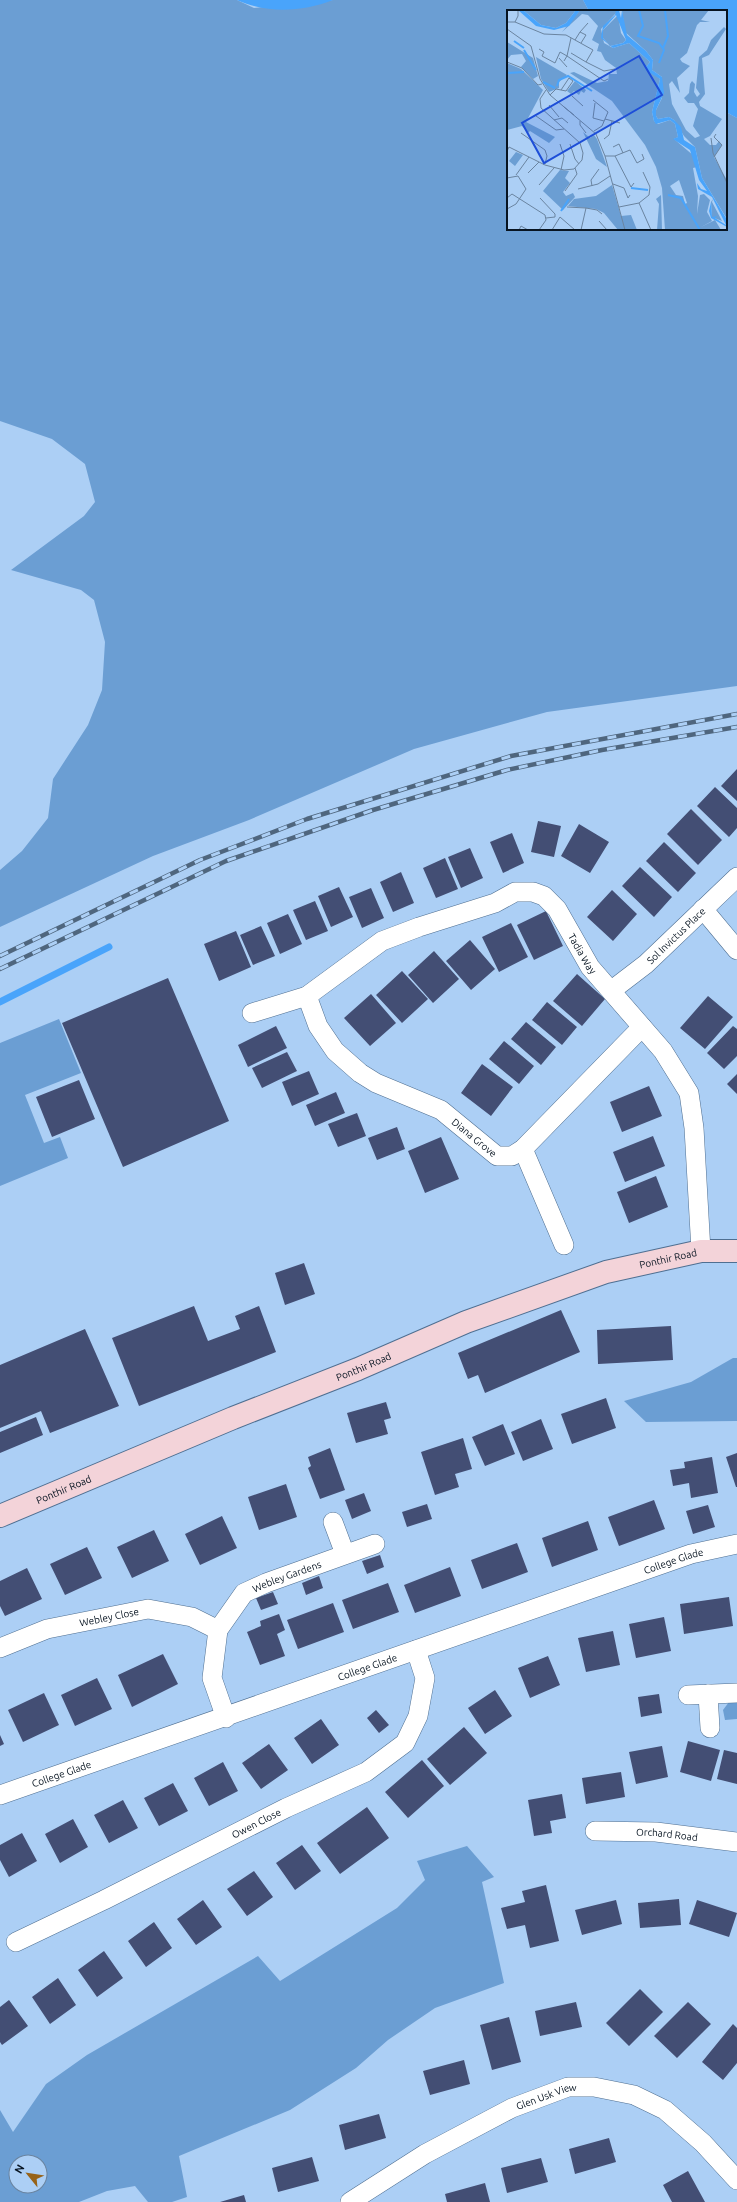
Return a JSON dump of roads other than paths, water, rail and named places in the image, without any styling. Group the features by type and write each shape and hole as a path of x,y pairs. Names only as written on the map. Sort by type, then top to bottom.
{"main road":[{"name":"Ponthir Road","path":"0,1516 233,1418 350,1372 466,1322 606,1272 700,1251 737,1251"}],"street":[{"name":"Sol Invictus Place","path":"612,990 646,964 737,877"},
{"name":"Tadia Way","path":"252,1013 307,996 382,941 419,927 488,906 515,892 534,892 544,896 557,909 590,967 612,990 663,1051 689,1093 694,1128 700,1251"},
{"path":"703,909 737,950"},
{"name":"Diana Grove","path":"307,996 318,1026 335,1051 360,1073 376,1083 441,1110 497,1156 512,1156 523,1149 642,1027"},
{"path":"523,1149 564,1245"},
{"path":"333,1522 345,1554"},
{"name":"Webley Gardens","path":"226,1718 212,1678 218,1630 244,1593 266,1583 375,1544"},
{"name":"College Glade","path":"0,1795 226,1718 691,1554 737,1544"},
{"name":"Webley Close","path":"0,1648 47,1629 148,1609 192,1617 218,1630"},
{"name":"Owen Close","path":"16,1942 104,1900 286,1808 366,1772 405,1743 418,1716 425,1678 416,1650"},
{"path":"688,1695 737,1693"},
{"path":"708,1694 710,1728"},
{"name":"Orchard Road","path":"595,1831 656,1832 737,1842"},
{"name":"Glen Usk View","path":"350,2202 425,2154 512,2108 568,2088 594,2087 634,2095 666,2110 703,2143 737,2180"}],"waterway":[{"path":"0,1002 109,947"}],"railway":[{"path":"0,956 200,860 307,819 511,756 737,714"},
{"path":"0,969 226,861 373,810 507,770 602,750 737,727"}]}
